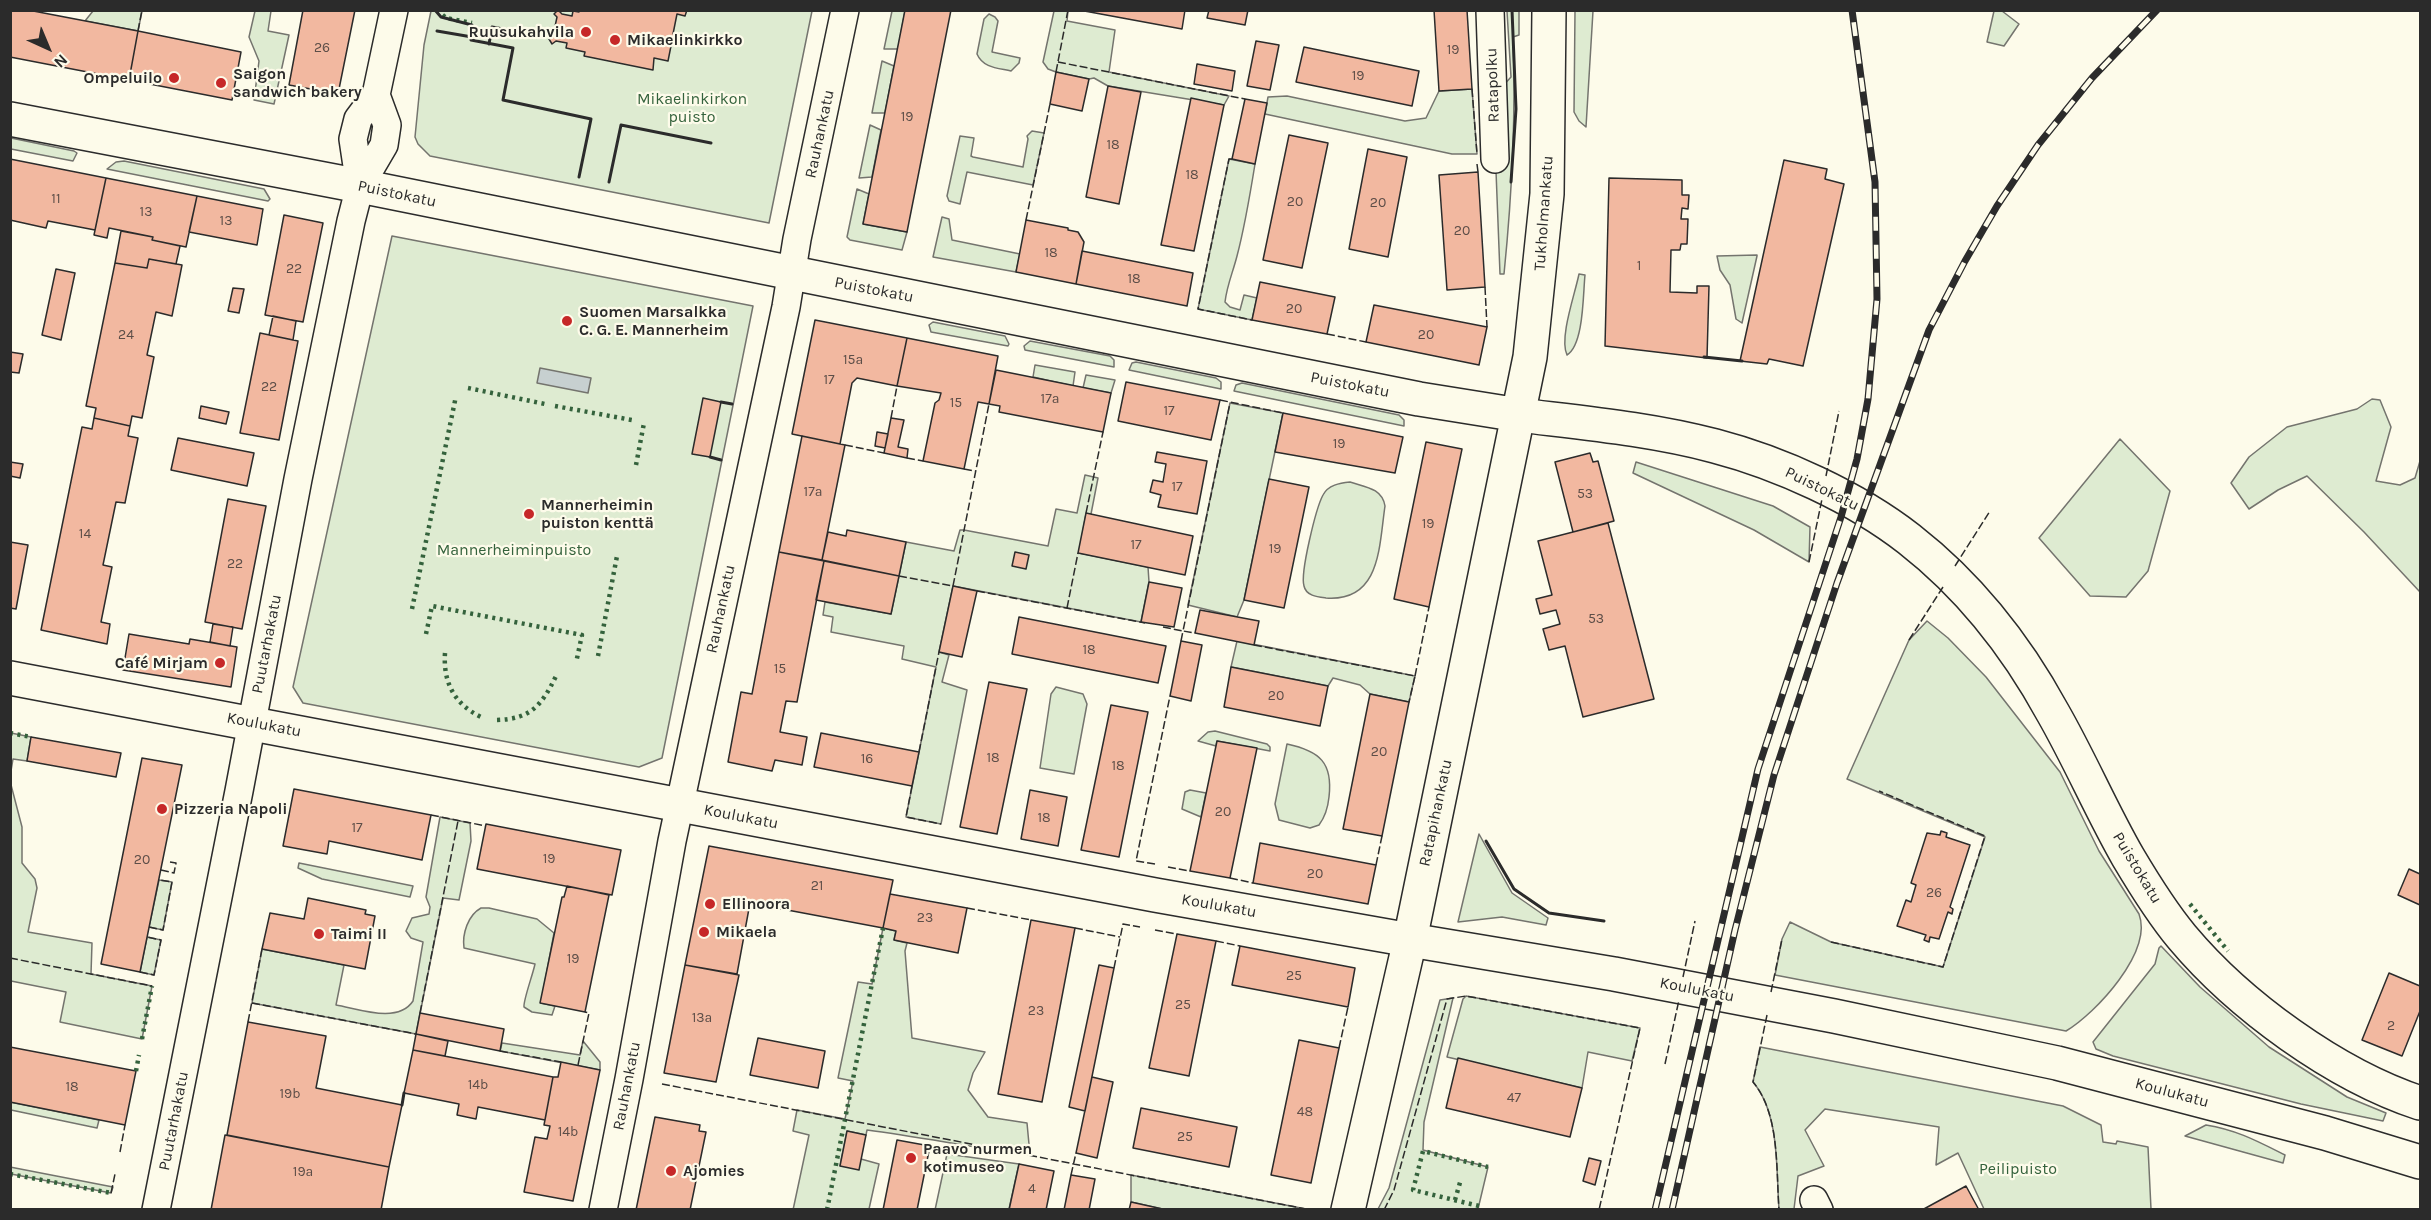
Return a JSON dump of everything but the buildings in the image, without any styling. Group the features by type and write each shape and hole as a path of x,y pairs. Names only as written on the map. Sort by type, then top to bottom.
{"main road":[{"name":"Tukholmankatu","path":"1519,415 1532,344 1547,194 1549,10"},
{"name":"Puistokatu","path":"10,119 360,186 1419,399 1666,436 1715,446 1805,479 1857,504 1909,539 1950,576 1983,611 2032,677 2053,712 2128,857 2180,935 2235,991 2279,1026 2331,1061 2362,1078 2421,1103"},
{"name":"Ratapihankatu","path":"1348,1209 1410,940 1519,415"},
{"name":"Koulukatu","path":"10,678 1155,895 1614,974 1834,1016 2057,1063 2314,1130 2421,1162"}],"street":[{"name":"Puutarhakatu","path":"156,1209 300,468 360,186 353,139 358,119 376,95 394,10"},
{"name":"Rauhankatu","path":"603,1209 679,804 845,10"},
{"name":"Ratapolku","path":"1490,10 1495,159"}],"green space":[{"path":"93,11 142,11 138,31 85,21"},
{"path":"255,11 271,11 268,31 289,35 274,104 254,100 259,61 249,37"},
{"name":"Mikaelinkirkon puisto","path":"431,11 812,11 769,223 430,156 418,144 415,137 424,45"},
{"path":"892,11 905,11 898,49 884,49"},
{"path":"1054,11 1068,11 1067,21 1115,30 1109,72 1229,96 1224,105 1108,86 1094,78 1089,79 1048,69 1043,62"},
{"path":"1507,11 1519,11 1519,35 1513,37 1514,126 1511,185 1504,274 1500,274 1496,171 1502,87 1511,77"},
{"path":"1575,11 1593,11 1586,127 1574,112"},
{"path":"1994,11 2002,11 2019,24 2004,46 1987,42"},
{"path":"989,14 998,21 992,52 1020,58 1019,63 1011,71 987,65 977,54 984,19"},
{"path":"882,61 894,66 885,113 872,113"},
{"path":"1472,89 1477,154 1452,154 1265,114 1268,97 1287,96 1405,121 1426,118 1439,91"},
{"path":"870,125 881,130 872,177 859,178"},
{"path":"1032,131 1044,133 1033,185 967,172 960,204 949,201 947,196 960,136 974,138 971,156 973,157 1023,167 1027,136"},
{"path":"11,138 77,153 73,161 11,149"},
{"path":"1229,159 1255,164 1242,233 1225,302 1230,307 1240,310 1244,295 1257,298 1252,320 1198,309"},
{"path":"124,161 264,189 270,199 268,201 107,169 116,162"},
{"path":"857,189 869,194 863,224 907,232 902,250 850,240 847,237"},
{"path":"942,217 949,219 952,240 1020,254 1016,272 933,257"},
{"name":"Mannerheiminpuisto","path":"392,236 753,306 662,758 639,767 303,703 293,687"},
{"path":"1757,255 1742,323 1736,319 1730,285 1720,270 1717,256"},
{"path":"1579,274 1585,275 1582,318 1577,341 1567,355 1566,327"},
{"path":"933,322 1005,336 1009,344 1008,346 931,332 929,325"},
{"path":"1030,341 1110,356 1114,360 1114,367 1025,350 1024,346"},
{"path":"1132,363 1216,378 1221,382 1221,389 1129,370"},
{"path":"1035,365 1075,372 1073,386 1033,377"},
{"path":"1086,375 1115,380 1111,393 1083,388"},
{"path":"1242,383 1399,415 1404,420 1404,426 1234,391 1236,385"},
{"path":"2372,399 2380,400 2391,427 2376,481 2400,485 2415,478 2420,461 2420,592 2307,476 2278,490 2249,509 2231,483 2249,457 2287,427 2357,409"},
{"path":"1230,403 1283,413 1244,600 1237,617 1188,605"},
{"path":"2120,439 2170,491 2148,571 2126,597 2090,596 2039,538"},
{"path":"1636,462 1773,506 1810,527 1809,562 1754,530 1633,473"},
{"path":"1085,475 1098,478 1091,514 1086,514 1079,553 1148,567 1149,582 1141,622 953,586 939,652 949,655 942,682 967,690 941,824 906,817 936,667 902,659 904,646 831,632 833,617 823,615 825,602 891,614 906,542 954,551 960,530 964,530 1048,546 1056,509 1077,513"},
{"path":"1350,482 1377,492 1385,506 1374,568 1358,591 1344,597 1326,598 1313,595 1305,589 1303,579 1309,540 1320,502 1325,492 1331,487"},
{"path":"1927,621 1948,638 1986,677 2060,772 2099,851 2139,914 2141,929 2138,946 2130,963 2106,996 2066,1031 1775,975 1782,939 1790,922 1831,942 1943,967 1985,837 1847,779 1909,640"},
{"path":"1237,641 1415,676 1409,702 1370,694 1360,685 1333,678 1328,686 1231,667"},
{"path":"1056,687 1083,694 1087,704 1074,774 1040,768 1051,694"},
{"path":"1215,731 1267,744 1270,751 1217,741 1216,746 1198,741 1208,732"},
{"path":"11,733 31,737 27,761 13,759 11,771"},
{"path":"1287,744 1308,750 1316,755 1322,760 1329,775 1330,785 1326,812 1319,825 1310,828 1279,820 1275,804"},
{"path":"10,781 22,827 22,863 35,879 37,888 28,932 92,943 91,974 152,986 142,1039 60,1022 66,992 11,981"},
{"path":"1190,790 1206,793 1201,817 1182,809 1185,792"},
{"path":"440,817 470,823 471,841 459,900 443,898 416,1034 252,1003 262,949 344,965 336,1005 378,1013 398,1012 406,1008 413,1001 423,942 411,938 406,931 412,918 429,914 430,907 426,897"},
{"path":"1479,834 1512,893 1548,918 1546,925 1502,917 1458,922"},
{"path":"299,863 413,886 410,897 322,879 298,868"},
{"path":"159,880 172,882 163,930 149,927"},
{"path":"481,908 537,919 554,933 541,1003 555,1006 552,1015 532,1012 524,1007 535,964 464,948 467,925 476,911"},
{"path":"883,928 896,931 894,940 907,943 905,951 912,1038 985,1052 973,1073 968,1090 988,1117 1027,1123 1030,1155 867,1130 866,1135 847,1131 840,1166 861,1159 879,1164 869,1209 793,1210 809,1135 793,1131 797,1110 845,1119 853,1081 838,1078 858,982 872,984"},
{"path":"147,937 161,940 154,975 140,972"},
{"path":"2161,946 2200,987 2269,1047 2347,1097 2386,1113 2383,1121 2301,1104 2113,1056 2096,1049 2093,1042 2155,964"},
{"path":"1466,996 1640,1028 1632,1061 1588,1052 1582,1088 1447,1057 1463,999"},
{"path":"1453,998 1424,1122 1423,1150 1488,1167 1478,1209 1378,1209 1389,1188 1440,1000"},
{"path":"583,1041 600,1062 600,1070 500,1051 502,1043 580,1055"},
{"name":"Peilipuisto","path":"1760,1047 2063,1106 2101,1125 2103,1142 2116,1144 2117,1141 2148,1147 2151,1209 1984,1209 1958,1153 1936,1165 1939,1127 1825,1109 1805,1130 1824,1166 1798,1176 1794,1209 1779,1209 1777,1160 1772,1126 1762,1095 1753,1082"},
{"path":"10,1102 99,1120 97,1128 11,1110"},
{"path":"2206,1125 2237,1133 2265,1145 2285,1155 2283,1163 2185,1136"},
{"path":"947,1154 1019,1164 1009,1209 935,1210"},
{"path":"10,1167 113,1187 111,1193 11,1174"},
{"path":"1131,1175 1306,1209 1167,1210 1131,1202"}],"shaded area":[{"path":"540,368 591,378 588,393 537,383"}],"railway":[{"path":"1655,1210 1758,769 1841,517 1857,459 1868,399 1877,299 1875,182 1852,10"},
{"path":"1672,1210 1735,930 1774,775 1837,583 1929,330 1997,206 2038,145 2092,78 2157,10"}],"hedge":[{"path":"437,10 446,18 472,23"},
{"path":"468,388 545,404"},
{"path":"412,609 456,396"},
{"path":"555,406 632,420"},
{"path":"636,465 644,423"},
{"path":"598,656 617,556"},
{"path":"426,634 432,606 582,635 576,663"},
{"path":"445,653 446,673 452,691 464,706 481,717"},
{"path":"497,720 519,717 534,708 546,695 556,676"},
{"path":"10,733 31,737"},
{"path":"2190,904 2228,951"},
{"path":"827,1210 883,928"},
{"path":"142,1039 152,986"},
{"path":"136,1071 139,1055"},
{"path":"1479,1206 1413,1190 1423,1151 1488,1167"},
{"path":"10,1174 111,1193"},
{"path":"1455,1200 1461,1179"}],"fence":[{"path":"138,31 142,10"},
{"path":"1056,72 1068,10"},
{"path":"1058,62 1245,99"},
{"path":"1472,89 1477,154"},
{"path":"1026,220 1050,104"},
{"path":"1232,159 1229,159 1198,309 1252,320"},
{"path":"1477,164 1478,172"},
{"path":"1485,287 1487,327"},
{"path":"1327,334 1366,342"},
{"path":"891,418 897,386"},
{"path":"1220,400 1283,413"},
{"path":"1163,627 1183,631 1230,403"},
{"path":"899,576 953,586 989,404"},
{"path":"1826,476 1839,411"},
{"path":"1086,513 1103,432"},
{"path":"845,445 884,453"},
{"path":"907,458 923,461"},
{"path":"964,469 975,471"},
{"path":"1809,562 1822,499"},
{"path":"1955,566 1990,511"},
{"path":"1067,608 1078,553"},
{"path":"1909,640 1943,587"},
{"path":"977,591 1145,623"},
{"path":"1415,676 1429,607"},
{"path":"1181,641 1183,631 1195,633"},
{"path":"1254,645 1415,676 1409,702"},
{"path":"919,752 939,652"},
{"path":"1155,864 1136,861 1170,696"},
{"path":"912,786 906,817 941,824"},
{"path":"1831,942 1943,967 1985,836 1879,791"},
{"path":"431,815 486,826"},
{"path":"420,1013 458,821"},
{"path":"1376,865 1382,836"},
{"path":"161,870 174,873 176,863 170,862"},
{"path":"1168,867 1190,871"},
{"path":"1230,878 1253,883"},
{"path":"149,927 163,930 172,882 159,880"},
{"path":"967,908 1031,920"},
{"path":"1683,977 1695,921"},
{"path":"1114,968 1123,924 1140,927"},
{"path":"1075,928 1120,937"},
{"path":"1155,930 1177,934"},
{"path":"140,972 154,975 161,940 147,937"},
{"path":"1771,992 1782,939"},
{"path":"1216,941 1240,946"},
{"path":"248,1022 262,949"},
{"path":"10,958 152,986"},
{"path":"1384,1210 1394,1190 1447,999 1466,996 1640,1028 1599,1210"},
{"path":"1665,1064 1679,1000"},
{"path":"252,1003 416,1034"},
{"path":"1339,1048 1348,1007"},
{"path":"578,1065 589,1013 585,1012"},
{"path":"1767,1015 1753,1082 1762,1095 1772,1126 1777,1160 1779,1210"},
{"path":"500,1051 561,1062"},
{"path":"662,1084 1306,1209"},
{"path":"120,1152 125,1125"},
{"path":"1071,1175 1076,1153"},
{"path":"111,1193 115,1174"}],"wall":[{"path":"435,10 441,17 472,25"},
{"path":"1511,182 1516,109 1512,10"},
{"path":"489,44 492,27 503,29"},
{"path":"437,31 513,48 503,100 591,119 579,177"},
{"path":"609,182 621,125 711,143"},
{"path":"1704,357 1742,361"},
{"path":"721,402 732,404"},
{"path":"710,457 721,460"},
{"path":"1486,841 1514,889 1549,913 1604,921"},
{"path":"402,1105 404,1093"}],"place":[{"name":"Ruusukahvila","path":"586,32"},
{"name":"Mikaelinkirkko","path":"615,40"},
{"name":"Ompeluilo","path":"174,78"},
{"name":"Saigon sandwich bakery","path":"221,83"},
{"name":"Suomen Marsalkka C. G. E. Mannerheim","path":"567,321"},
{"name":"Mannerheimin puiston kenttä","path":"529,514"},
{"name":"Café Mirjam","path":"220,663"},
{"name":"Pizzeria Napoli","path":"162,809"},
{"name":"Ellinoora","path":"710,904"},
{"name":"Mikaela","path":"704,932"},
{"name":"Taimi II","path":"319,934"},
{"name":"Paavo nurmen kotimuseo","path":"911,1158"},
{"name":"Ajomies","path":"671,1171"}]}
